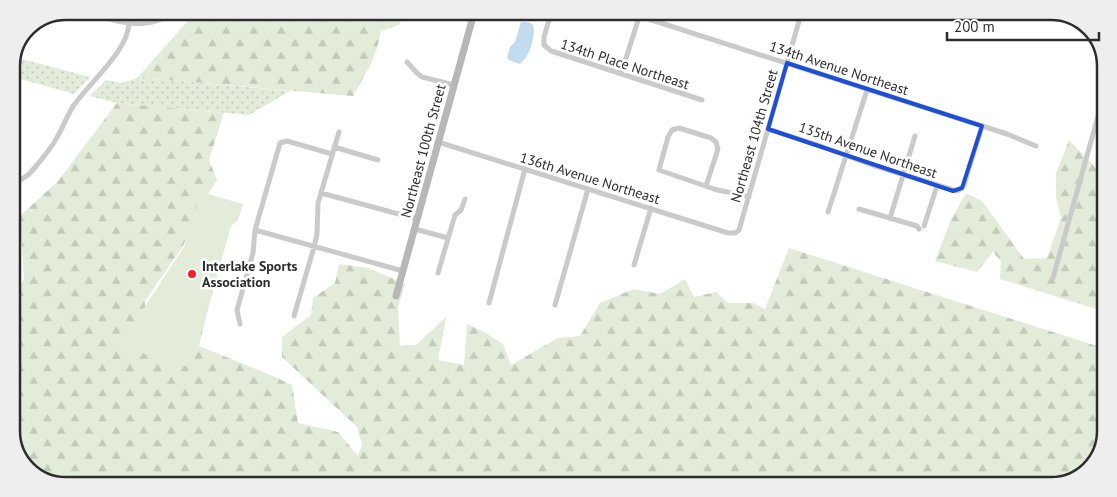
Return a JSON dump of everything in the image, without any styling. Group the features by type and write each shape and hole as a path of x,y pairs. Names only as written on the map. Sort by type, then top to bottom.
{"street":[{"path":"114,20 129,24 144,24 158,20"},
{"name":"Northeast 100th Street","path":"396,296 472,20"},
{"name":"134th Place Northeast","path":"549,20 544,37 544,46 551,52 702,100"},
{"path":"621,74 635,20"},
{"name":"134th Avenue Northeast","path":"655,20 866,90 1007,134 1036,146"},
{"name":"Northeast 104th Street","path":"735,233 739,230 749,197 799,20"},
{"path":"20,179 28,174 56,140 75,103 98,78 120,48 129,30 129,24"},
{"path":"407,62 422,77 454,85"},
{"path":"828,212 866,90"},
{"path":"1053,278 1097,120"},
{"name":"135th Avenue Northeast","path":"768,129 952,191 960,190 964,185 982,126"},
{"path":"706,186 718,149 716,142 711,138 679,128 672,130 658,170 720,191 734,192 749,197"},
{"path":"294,316 314,247 317,234 318,204 338,132"},
{"path":"890,218 915,136"},
{"path":"240,324 238,310 253,253 255,230 280,144 287,141 332,154"},
{"name":"136th Avenue Northeast","path":"438,142 728,233 735,233"},
{"path":"334,147 378,160"},
{"path":"489,303 525,169"},
{"path":"859,209 922,227 937,186"},
{"path":"555,305 588,189"},
{"path":"321,192 417,219"},
{"path":"438,274 455,215 461,210 465,199"},
{"path":"634,265 651,208"},
{"path":"415,229 448,238"},
{"path":"255,230 403,271"}],"highlighted area":[{"path":"787,63 982,126 962,188 953,191 768,129"}],"green space":[{"path":"189,20 401,20 399,25 381,31 370,66 353,96 137,78"},
{"path":"21,59 90,77 74,94 20,79"},
{"path":"137,78 290,91 249,115 117,103 90,96 106,80 122,83"},
{"path":"117,103 224,113 209,160 217,180 202,203 183,246 145,301 145,328 226,237 199,346 292,385 298,423 338,432 358,456 362,444 357,427 282,357 282,337 311,315 313,298 335,283 339,264 368,268 405,284 398,307 400,346 416,345 446,317 438,360 464,365 467,324 503,344 511,365 558,338 580,336 600,303 634,289 660,294 685,279 694,297 716,292 728,303 753,303 765,309 789,248 1097,346 1097,431 1094,449 1081,466 1066,475 1057,477 66,477 48,474 29,459 23,449 20,434 20,285 24,279 20,216 58,181"},
{"path":"1069,140 1097,169 1097,309 1000,279 1001,261 993,252 977,272 935,261 950,222 966,193 982,201 1024,259 1047,258 1061,218 1056,198 1056,173"},
{"name":"Interlake Sports Association","path":"201,192 243,204 238,220 231,226 191,368 119,346 184,247"}],"water":[{"path":"521,22 531,23 534,30 529,51 520,64 508,60 507,57 510,47 515,42"}],"place":[{"name":"Interlake Sports Association","path":"192,274"}]}
